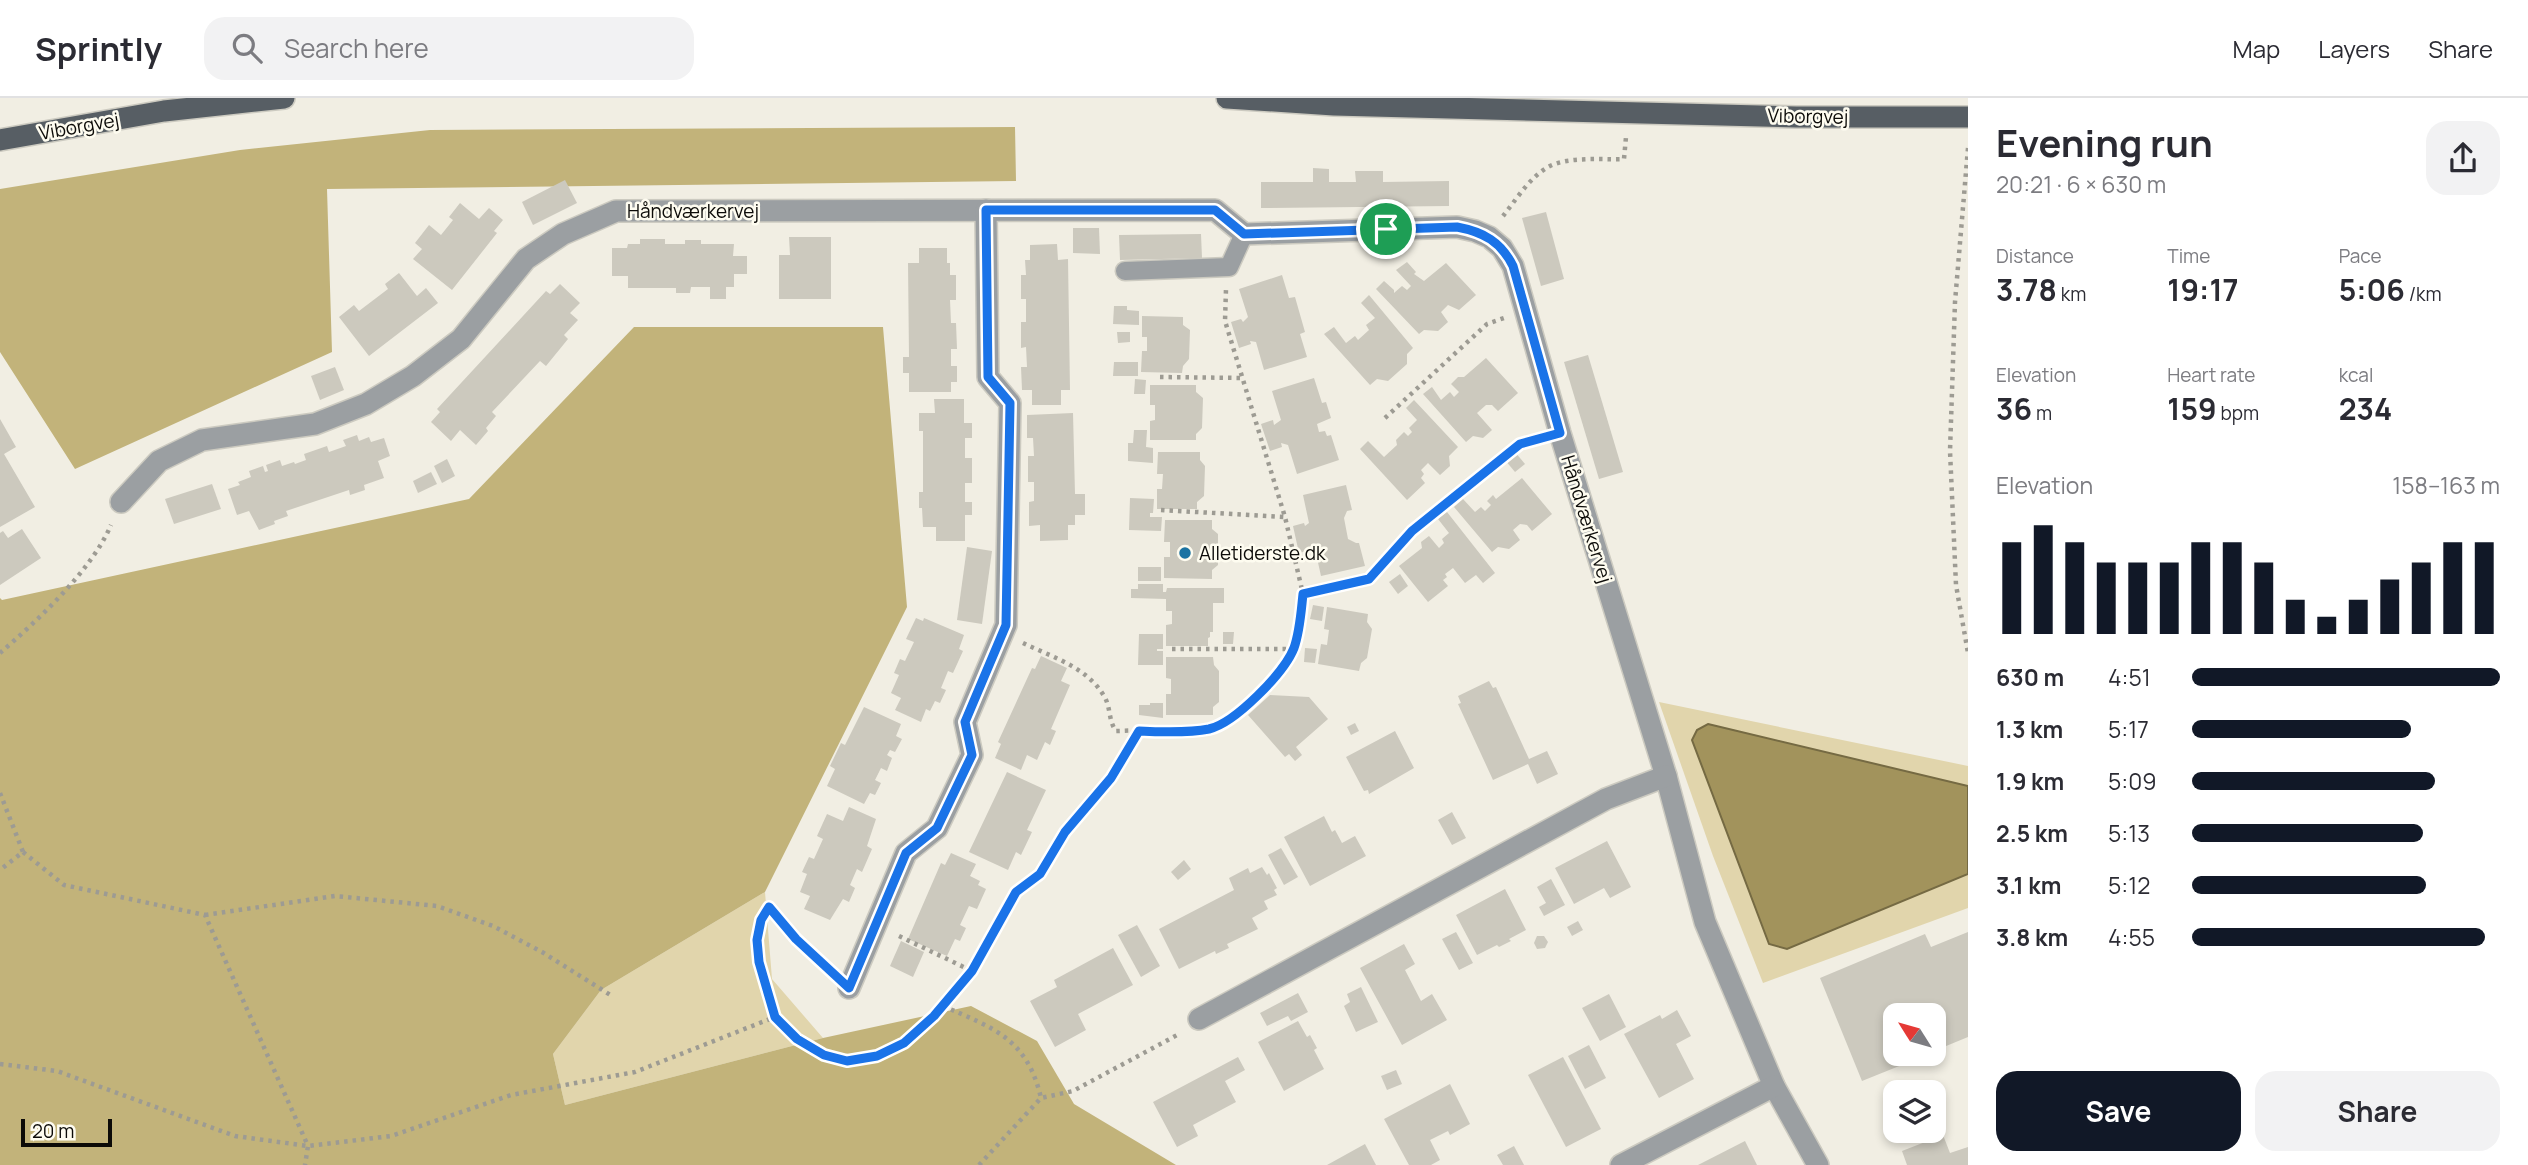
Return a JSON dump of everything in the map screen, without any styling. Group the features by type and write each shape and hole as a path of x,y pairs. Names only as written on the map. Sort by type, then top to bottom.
{"main road":[{"name":"Viborgvej","path":"0,140 164,111 284,98"},
{"name":"Viborgvej","path":"1227,98 1334,105 1796,117 1968,117"}],"street":[{"path":"849,988 906,853 937,828 972,755 965,722 1006,625 1010,403 988,377 986,210"},
{"name":"Håndværkervej","path":"121,502 159,461 202,440 316,424 366,404 413,376 461,339 526,259 563,234 616,211 1215,210 1244,234"},
{"path":"1244,234 1457,227 1475,230 1489,237"},
{"name":"Håndværkervej","path":"1489,237 1502,248 1513,266 1560,433 1666,776 1705,922 1774,1086 1818,1165"},
{"path":"1199,1019 1606,799 1666,776"},
{"path":"1621,1165 1774,1086"}],"lane":[{"path":"1125,271 1229,267 1244,234"}],"path":[{"path":"1489,237 1527,186 1548,167 1568,162 1624,159 1627,112"},
{"path":"1968,148 1955,302 1950,451 1956,585 1968,653"},
{"path":"1002,634 1071,665 1092,679 1106,699 1110,723 1116,731 1210,729 1227,720 1280,671 1293,649 1303,594 1284,517 1225,321 1224,301 1229,267"},
{"path":"1385,418 1487,324 1526,310"},
{"path":"1160,377 1243,378"},
{"path":"1303,594 1369,579 1412,531 1520,444 1560,433"},
{"path":"0,653 28,629 76,578 106,537 121,502"},
{"path":"1161,510 1284,517"},
{"path":"1172,649 1293,649"},
{"path":"849,988 796,939 769,907 761,920 757,940 759,962 775,1017 797,1039 824,1055 847,1061 877,1056 904,1043 934,1016 972,971 1016,892 1040,874 1065,832 1111,778 1139,731"},
{"path":"0,793 23,852 64,884 205,915 335,896 437,906 493,926 542,952 612,996"},
{"path":"0,870 23,852"},
{"path":"205,915 308,1146 305,1165"},
{"path":"927,949 972,971"},
{"path":"943,1005 995,1029 1026,1057 1041,1097"},
{"path":"0,1064 57,1071 235,1136 308,1146 391,1136 511,1096 635,1072 775,1017"},
{"path":"979,1165 1041,1097 1073,1091 1191,1027 1199,1019"}],"shaded area":[{"path":"1015,127 1016,181 327,189 332,352 75,469 0,352 0,189 240,150 430,130"},
{"path":"634,327 883,327 907,607 765,892 601,990 553,1054 565,1105 823,1038 971,1006 1037,1041 1074,1104 1176,1165 0,1165 0,598 2,600 469,499"},
{"path":"1659,702 1968,766 1968,908 1763,983 1713,856"},
{"path":"1708,724 1968,786 1968,874 1787,949 1769,944 1692,740 1697,730"},
{"path":"765,892 772,979 823,1038 565,1105 553,1054 601,990"}],"building":[{"path":"1313,168 1329,169 1329,182 1356,182 1355,171 1383,171 1383,182 1449,181 1449,206 1261,208 1261,182 1313,182"},
{"path":"565,180 577,203 533,225 522,202"},
{"path":"460,203 479,219 489,208 503,220 494,231 497,233 452,290 413,259 422,249 415,243 429,225 441,235 453,220 449,217"},
{"path":"1546,212 1564,279 1541,286 1522,218"},
{"path":"1073,228 1099,228 1100,254 1073,253"},
{"path":"1201,234 1202,258 1120,260 1119,235"},
{"path":"789,237 831,237 831,299 779,299 779,255 790,255"},
{"path":"640,239 665,239 665,244 685,244 685,240 701,240 701,244 734,244 733,256 747,256 747,274 734,274 734,287 726,287 726,299 710,299 710,287 691,287 690,293 676,293 676,288 628,288 628,276 612,276 612,248 627,248 628,244 640,244"},
{"path":"1057,244 1058,260 1068,259 1070,390 1061,390 1061,405 1032,405 1032,390 1022,390 1021,367 1027,367 1026,347 1021,348 1021,322 1026,322 1026,299 1021,299 1021,275 1026,275 1025,260 1030,260 1030,245"},
{"path":"919,248 947,248 950,275 956,275 956,300 950,300 951,323 956,323 957,349 951,349 951,366 957,366 957,382 951,382 951,392 909,392 909,373 903,373 903,357 909,357 908,263 919,263"},
{"path":"1407,262 1416,272 1414,274 1424,281 1446,263 1476,295 1459,310 1448,305 1441,312 1448,322 1438,331 1424,330 1419,334 1376,289 1384,281 1394,293 1402,286 1407,290 1411,286 1396,270"},
{"path":"399,273 417,296 426,288 438,303 369,356 339,317 354,305 359,311 388,289 385,284"},
{"path":"1282,275 1289,298 1295,297 1305,332 1300,334 1307,357 1264,370 1256,342 1250,341 1251,344 1239,348 1231,322 1241,319 1243,322 1248,317 1239,289"},
{"path":"560,284 580,303 570,313 578,320 564,335 568,339 546,366 540,361 492,412 496,416 476,445 460,430 451,441 431,422 440,412 437,409 546,291 550,294"},
{"path":"1369,295 1413,348 1407,354 1407,364 1388,381 1377,379 1370,385 1324,334 1334,327 1346,343 1355,336 1358,340 1369,330 1366,325 1375,318 1361,303"},
{"path":"1114,306 1127,306 1127,310 1139,311 1139,325 1113,324"},
{"path":"1142,316 1183,317 1183,325 1190,330 1189,359 1183,366 1182,373 1141,372 1142,351 1147,351 1147,337 1142,337"},
{"path":"1117,332 1130,332 1130,342 1118,343"},
{"path":"1588,355 1623,472 1599,479 1564,362"},
{"path":"1486,358 1518,393 1498,411 1492,405 1486,405 1477,413 1492,430 1483,438 1473,436 1466,442 1423,394 1432,387 1441,400 1450,392 1454,397 1459,392 1451,384 1458,377 1464,377"},
{"path":"1114,362 1138,362 1138,376 1113,376"},
{"path":"335,367 344,390 320,400 311,376"},
{"path":"1314,378 1322,403 1326,402 1331,418 1317,424 1319,432 1325,431 1327,436 1331,435 1339,460 1297,474 1288,445 1281,443 1282,447 1270,451 1261,424 1273,420 1274,425 1281,420 1272,391"},
{"path":"1135,379 1146,380 1145,394 1134,394"},
{"path":"1150,385 1196,385 1196,392 1203,398 1202,428 1196,434 1196,440 1150,440 1150,421 1155,420 1155,405 1150,405"},
{"path":"934,399 964,399 964,423 972,423 972,438 965,438 965,458 972,458 972,483 965,483 965,502 972,502 972,515 965,515 965,541 936,541 936,527 923,527 919,492 923,492 923,431 919,431 919,413 935,413"},
{"path":"1414,400 1458,447 1449,456 1450,466 1440,475 1428,463 1421,470 1424,474 1421,478 1425,483 1407,500 1360,449 1368,441 1384,457 1397,445 1396,440 1404,432 1408,436 1412,432 1409,428 1417,420 1406,408"},
{"path":"1073,413 1075,494 1085,494 1085,515 1075,515 1075,525 1068,525 1068,540 1040,541 1040,525 1029,526 1029,502 1034,501 1034,482 1028,482 1028,456 1034,456 1033,438 1027,438 1027,415"},
{"path":"0,419 16,447 4,454 35,507 0,527"},
{"path":"1134,430 1147,430 1146,447 1153,448 1153,463 1128,461 1128,443 1133,443"},
{"path":"357,435 359,441 369,437 371,442 384,438 390,456 378,461 384,478 364,485 365,490 350,495 349,490 286,511 288,516 259,530 249,511 237,515 228,489 251,477 249,471 263,466 265,472 268,471 266,465 280,460 282,466 294,462 295,464 306,460 304,454 327,446 329,452 346,446 343,440"},
{"path":"1158,452 1200,452 1200,460 1205,466 1204,496 1197,502 1197,509 1157,509 1157,489 1162,489 1163,474 1157,474"},
{"path":"1515,452 1525,464 1515,472 1505,460"},
{"path":"447,459 455,476 442,483 434,466"},
{"path":"431,472 437,484 418,493 413,481"},
{"path":"1522,478 1552,514 1532,531 1527,525 1520,524 1513,530 1520,540 1509,549 1498,547 1492,552 1454,507 1463,499 1475,512 1481,507 1485,511 1491,505 1487,501 1493,495 1496,499"},
{"path":"212,484 221,509 174,524 165,499"},
{"path":"1346,485 1352,510 1347,511 1344,518 1348,539 1359,543 1365,566 1321,576 1315,549 1310,546 1311,550 1299,553 1293,526 1304,523 1305,526 1309,523 1303,495"},
{"path":"1130,498 1154,499 1150,517 1162,517 1161,531 1129,530"},
{"path":"1447,512 1495,573 1483,583 1476,575 1465,583 1453,568 1445,574 1447,577 1443,580 1448,586 1428,602 1399,566 1422,548 1421,542 1429,536 1439,548 1444,543 1442,539 1449,533 1438,519"},
{"path":"1165,520 1212,520 1212,529 1218,534 1218,565 1212,570 1212,579 1164,578 1164,557 1170,557 1170,542 1164,542"},
{"path":"22,529 41,558 0,585 0,533 3,531 8,538"},
{"path":"967,547 992,551 982,624 957,620"},
{"path":"1138,567 1161,567 1161,581 1138,581"},
{"path":"1400,574 1408,586 1398,594 1389,582"},
{"path":"1138,584 1163,584 1163,592 1166,592 1167,588 1224,588 1224,603 1213,603 1213,632 1210,632 1208,646 1166,646 1166,625 1172,624 1172,611 1166,611 1166,599 1131,598 1131,589 1138,589"},
{"path":"1313,605 1324,607 1322,621 1310,619"},
{"path":"1327,607 1368,614 1367,622 1372,629 1367,658 1361,663 1359,671 1318,664 1321,644 1327,645 1329,630 1324,629"},
{"path":"916,618 923,621 924,618 964,635 959,649 963,651 953,673 948,671 941,688 946,690 940,703 935,701 930,711 926,709 921,722 895,710 901,698 891,693 899,675 894,673 900,659 905,661 914,642 906,639"},
{"path":"1223,632 1234,632 1233,644 1223,644"},
{"path":"1139,634 1163,634 1163,649 1157,651 1163,651 1163,665 1138,665"},
{"path":"1305,648 1317,649 1315,663 1304,662"},
{"path":"1041,656 1067,668 1061,681 1070,685 1051,729 1056,731 1050,745 1045,742 1037,760 1027,755 1021,770 995,758 1001,744 998,742 1032,668 1035,669"},
{"path":"1166,657 1213,657 1214,665 1219,671 1219,702 1213,707 1213,715 1166,715 1166,694 1171,694 1171,679 1166,678"},
{"path":"1489,681 1493,688 1496,687 1529,759 1547,751 1558,774 1537,784 1528,764 1493,780 1458,704 1461,703 1458,696"},
{"path":"1270,695 1309,697 1328,719 1296,747 1302,755 1295,761 1289,754 1285,757 1248,715"},
{"path":"1163,703 1163,718 1139,715 1139,705"},
{"path":"864,707 901,724 896,736 902,739 895,752 890,750 887,755 892,758 887,771 881,768 875,780 881,783 875,795 870,793 864,804 827,786 835,769 830,766 841,743 845,745"},
{"path":"1355,723 1359,731 1351,735 1347,727"},
{"path":"1395,731 1414,768 1369,794 1368,790 1364,791 1346,757"},
{"path":"1007,772 1046,790 1027,830 1032,832 1021,855 1016,852 1008,870 969,852"},
{"path":"849,807 876,819 867,846 872,849 862,872 857,869 850,885 855,888 849,902 843,899 830,920 804,909 810,896 800,892 807,874 802,872 809,857 814,859 823,839 817,836 827,814 843,821"},
{"path":"1452,812 1466,838 1452,845 1438,820"},
{"path":"1324,816 1332,832 1335,830 1342,843 1355,836 1366,856 1310,886 1284,837"},
{"path":"1607,841 1631,887 1610,898 1604,888 1574,904 1555,868"},
{"path":"1281,848 1298,877 1284,885 1268,855"},
{"path":"951,853 976,864 970,876 980,881 978,885 986,889 977,909 969,906 960,925 966,928 960,941 955,939 947,956 908,939 941,863 945,865"},
{"path":"1184,860 1191,869 1178,880 1171,872"},
{"path":"1262,867 1267,875 1269,873 1277,888 1274,890 1277,895 1264,901 1268,909 1252,918 1258,929 1227,944 1229,948 1216,954 1215,951 1179,969 1159,929 1234,890 1229,878 1248,868 1250,873"},
{"path":"1551,879 1565,905 1544,916 1539,907 1546,903 1537,887"},
{"path":"1505,889 1526,930 1509,939 1511,941 1477,955 1456,915"},
{"path":"1578,921 1583,930 1572,936 1567,927"},
{"path":"1137,925 1160,966 1141,977 1118,935"},
{"path":"1456,932 1473,963 1459,970 1442,939"},
{"path":"1968,932 1968,1037 1946,1046 1946,1003 1883,1003 1883,1066 1899,1066 1862,1081 1820,978 1925,934 1931,947"},
{"path":"1537,936 1544,936 1548,942 1545,948 1537,949 1534,943"},
{"path":"901,941 924,952 913,977 890,966"},
{"path":"1404,944 1415,964 1405,970 1421,1001 1432,994 1447,1020 1402,1045 1360,968"},
{"path":"1113,948 1133,985 1078,1014 1086,1030 1055,1047 1030,1001 1057,987 1054,980"},
{"path":"1361,987 1378,1022 1356,1032 1344,1006 1350,1002 1347,994"},
{"path":"1298,993 1308,1012 1291,1021 1288,1016 1267,1026 1260,1013"},
{"path":"1609,994 1626,1027 1600,1041 1582,1008"},
{"path":"1677,1010 1691,1036 1676,1044 1694,1079 1659,1098 1624,1034 1660,1015 1662,1019"},
{"path":"1298,1021 1307,1037 1310,1035 1324,1069 1284,1091 1258,1042"},
{"path":"1589,1045 1606,1078 1585,1089 1568,1056"},
{"path":"1238,1057 1245,1070 1225,1081 1236,1102 1193,1125 1198,1136 1177,1147 1153,1102"},
{"path":"1563,1057 1601,1129 1566,1147 1528,1075"},
{"path":"1396,1070 1402,1084 1387,1090 1381,1076"},
{"path":"1450,1084 1470,1124 1450,1135 1448,1131 1430,1140 1440,1160 1431,1165 1409,1165 1384,1119"},
{"path":"1745,1141 1757,1165 1698,1165"},
{"path":"1922,1143 1946,1143 1950,1153 1968,1147 1968,1165 1907,1165 1902,1151"},
{"path":"1365,1144 1376,1165 1327,1165"},
{"path":"1514,1146 1524,1165 1503,1165 1497,1155"}],"place":[{"name":"Alletiderste.dk","path":"1185,553"}],"route":[{"path":"986,210 1215,210 1244,234 1386,229 1457,227 1475,230 1502,248 1518,278 1560,433 1520,444 1412,531 1369,579 1303,594 1293,649 1280,671 1227,720 1210,729 1139,731 1111,778 1065,832 1040,874 1016,892 972,971 934,1016 904,1043 877,1056 847,1061 824,1055 797,1039 775,1017 759,962 757,940 761,920 769,907 796,939 849,988 906,853 937,828 972,755 965,722 1006,625 1010,403 988,377 986,210"}]}
